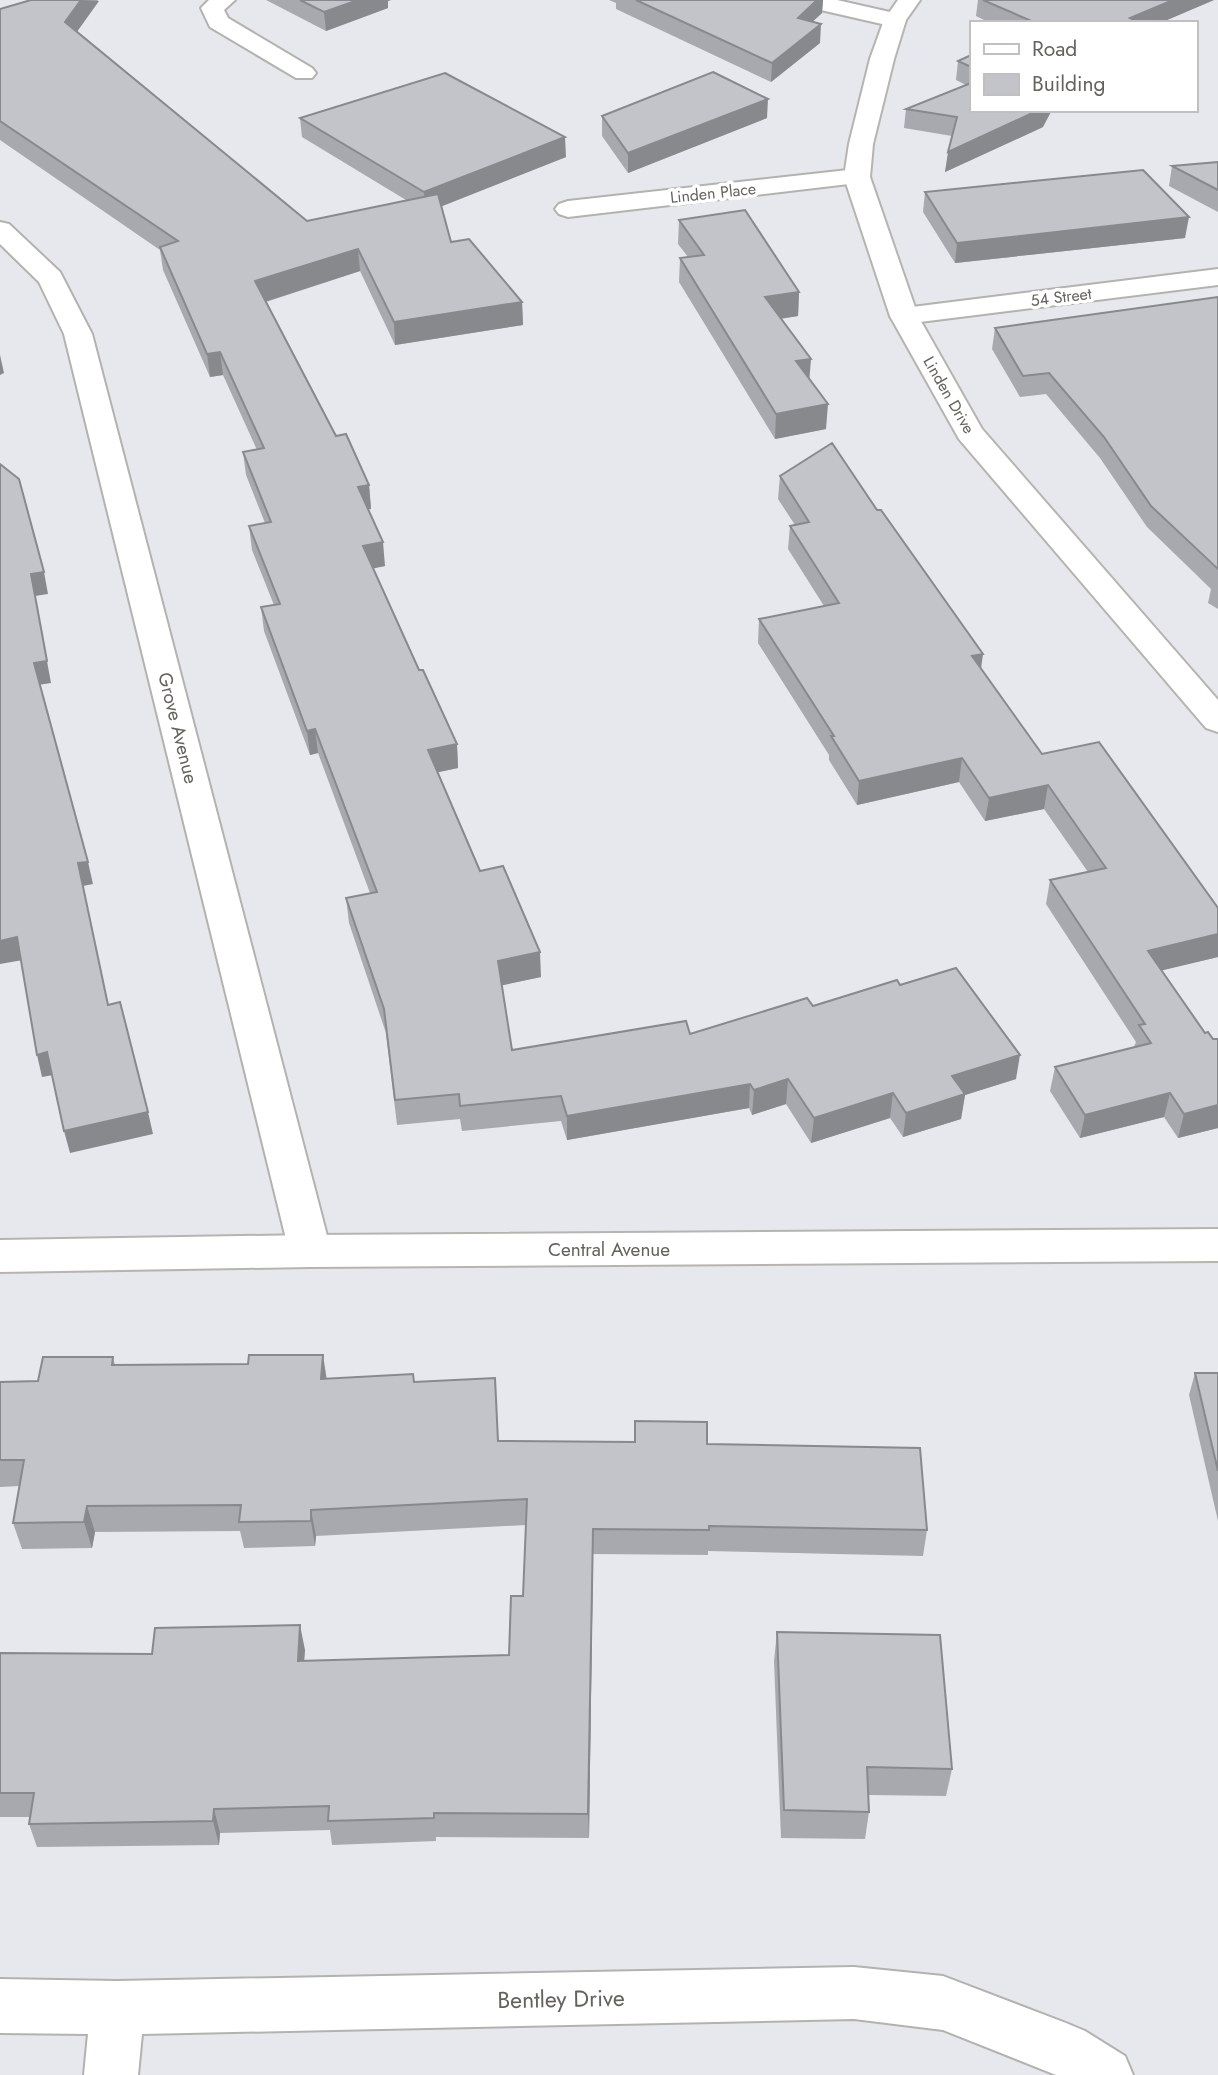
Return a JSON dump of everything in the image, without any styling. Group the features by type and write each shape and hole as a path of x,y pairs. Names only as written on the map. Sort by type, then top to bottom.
{"street":[{"path":"223,0 212,8 218,22 304,73"},
{"path":"807,0 902,10"},
{"name":"Linden Drive","path":"902,10 882,59 861,144 857,177 904,316 969,433 1218,721"},
{"name":"Linden Place","path":"568,209 857,177"},
{"name":"Grove Avenue","path":"0,230 51,278 78,334 310,1251"},
{"name":"54 Street","path":"904,316 1218,277"},
{"name":"Central Avenue","path":"0,1256 310,1251 1218,1245"},
{"name":"Bentley Drive","path":"0,2007 117,2008 854,1993 943,2003 1066,2050 1106,2075"},
{"path":"111,2075 117,2008"}],"building":[{"path":"31,0 81,0 65,22 307,221 438,194 451,242 469,239 522,302 394,322 358,249 255,281 336,436 346,434 369,485 358,487 383,542 363,546 419,670 423,670 457,744 428,750 480,871 503,866 540,952 498,961 512,1050 686,1021 690,1034 807,998 813,1006 897,980 900,985 956,968 1020,1055 952,1076 965,1094 906,1113 893,1093 814,1118 788,1079 754,1090 750,1084 567,1116 561,1096 460,1106 459,1094 395,1100 384,1009 346,898 377,892 315,729 307,731 261,607 280,604 249,526 271,522 243,452 264,448 220,352 207,354 160,247 178,241 0,121 0,9"},
{"path":"300,0 358,0 324,12"},
{"path":"636,0 817,0 798,18 821,24 772,63"},
{"path":"983,0 1173,0 1130,18 1137,21 1031,21"},
{"path":"970,55 970,67 958,61"},
{"path":"713,72 768,99 628,153 602,116"},
{"path":"445,73 565,137 424,192 300,118"},
{"path":"970,83 970,112 1035,112 948,152 957,117 906,109"},
{"path":"1218,162 1218,190 1172,166"},
{"path":"1143,170 1189,217 957,243 925,192"},
{"path":"745,210 799,292 765,297 811,359 796,361 828,404 776,414 680,258 704,255 679,220"},
{"path":"1218,297 1218,569 1151,506 1104,437 1049,373 1023,376 995,328"},
{"path":"832,443 877,510 881,510 983,654 972,656 1042,754 1099,742 1218,908 1218,934 1148,951 1205,1033 1208,1032 1213,1039 1218,1039 1218,1105 1184,1114 1170,1093 1085,1115 1055,1067 1151,1043 1139,1025 1145,1024 1050,880 1106,868 1048,785 989,798 962,758 859,781 831,736 834,736 759,619 839,603 790,526 809,522 780,476"},
{"path":"0,464 19,479 44,572 31,574 47,661 34,663 88,862 78,863 108,1005 120,1002 148,1112 64,1131 47,1052 37,1055 17,937 0,941"},
{"path":"249,1355 323,1355 321,1379 413,1374 414,1382 495,1378 498,1441 635,1442 635,1421 707,1422 707,1444 920,1448 927,1530 709,1526 709,1530 593,1529 588,1814 434,1813 434,1818 328,1821 329,1806 214,1809 213,1821 29,1824 34,1793 0,1793 0,1653 152,1654 155,1628 300,1625 298,1661 509,1655 511,1596 523,1596 527,1499 311,1510 311,1521 239,1522 241,1505 87,1506 84,1522 13,1523 24,1460 0,1460 0,1382 38,1381 43,1357 113,1357 112,1365 248,1364"},
{"path":"1195,1373 1218,1373 1218,1471"},
{"path":"777,1632 940,1635 952,1769 867,1767 869,1812 784,1810"}]}
